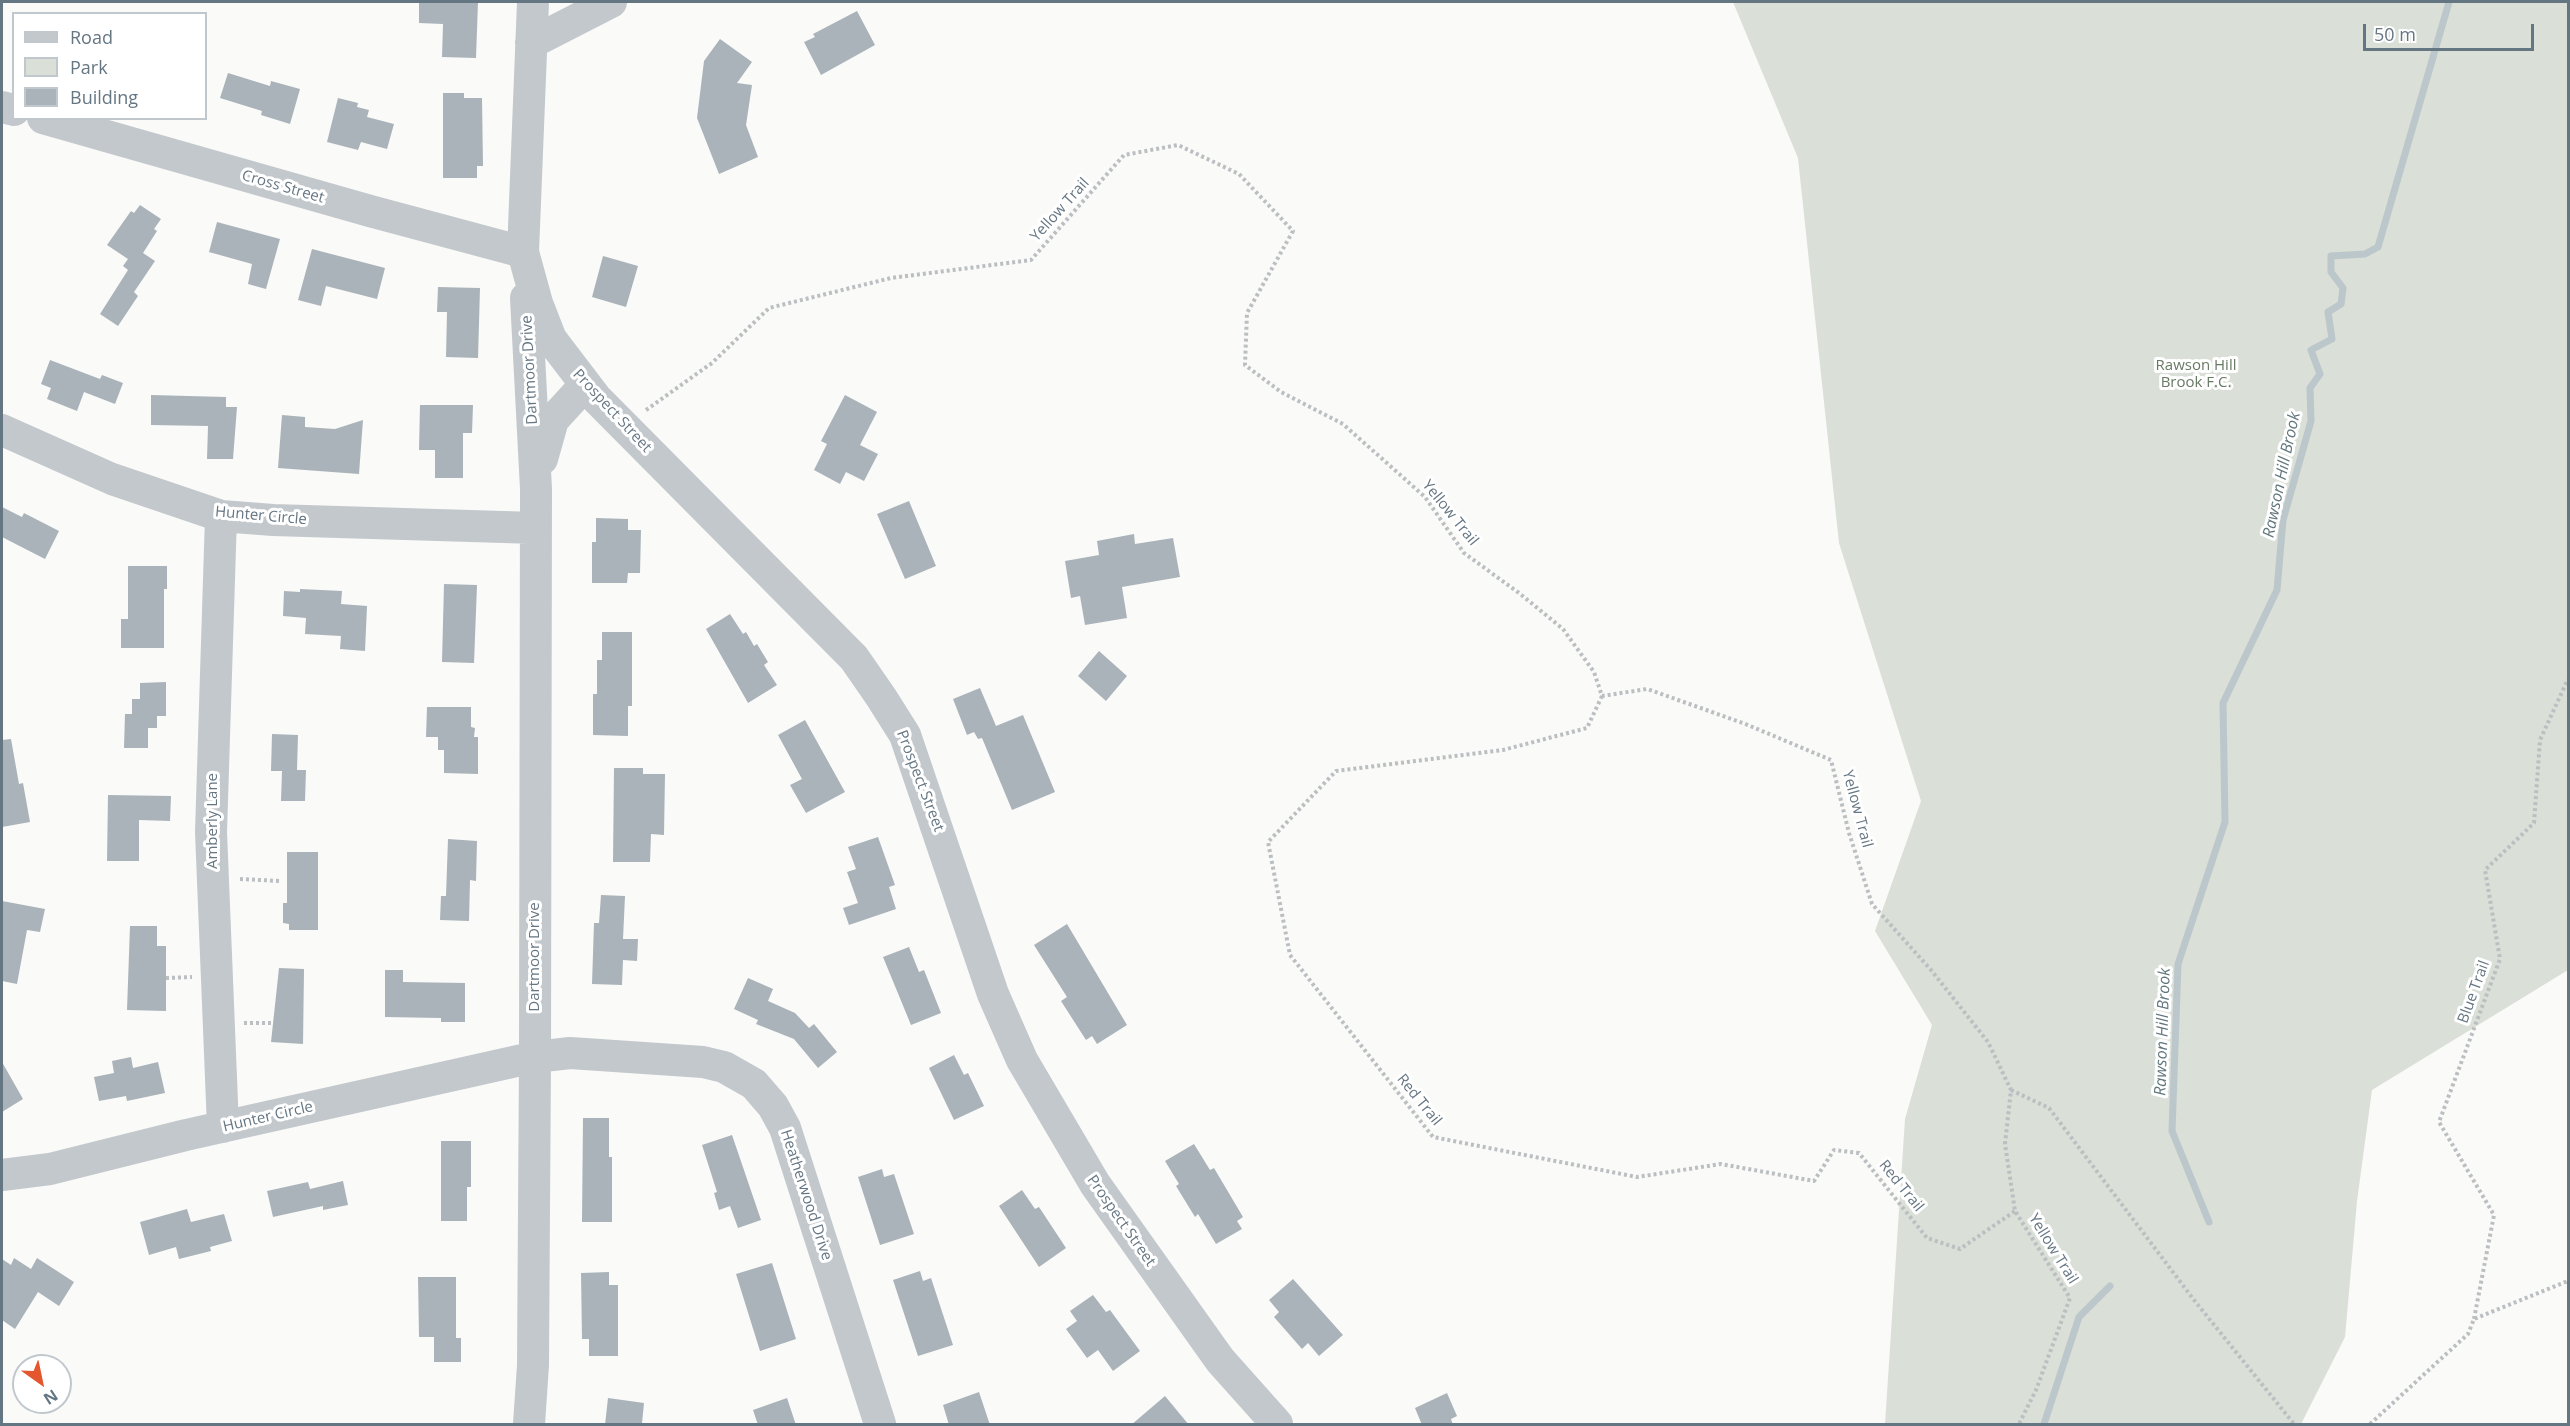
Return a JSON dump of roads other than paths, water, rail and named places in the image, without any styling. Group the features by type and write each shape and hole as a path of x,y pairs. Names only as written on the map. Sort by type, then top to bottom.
{"street":[{"name":"Prospect Street","path":"532,2 523,252 537,303 560,353 585,385 854,658 881,697 905,735 993,994 1022,1060 1057,1123 1112,1210 1220,1360 1277,1425"},
{"path":"531,43 611,2"},
{"name":"Cross Street","path":"50,120 523,252"},
{"name":"Dartmoor Drive","path":"523,252 537,489 533,1365 529,1425"},
{"path":"531,390 560,353"},
{"name":"Dartmoor Drive","path":"537,489 549,429 561,410 585,385"},
{"name":"Hunter Circle","path":"2,430 112,479 220,516 536,528"},
{"name":"Amberly Lane","path":"220,516 211,832 223,1127"},
{"name":"Heatherwood Drive","path":"535,1057 570,1053 703,1062 724,1067 754,1084 773,1106 793,1148 880,1425"},
{"name":"Hunter Circle","path":"2,1175 50,1169 223,1127 535,1057"}],"waterway":[{"name":"Rawson Hill Brook","path":"2209,1222 2172,1131 2178,964 2225,822 2223,703 2277,590 2283,520 2311,421 2310,388 2320,374 2311,350 2332,339 2328,312 2341,304 2343,288 2331,272 2331,256 2365,254 2378,247 2449,2"},
{"name":"Rawson Hill Brook","path":"2044,1424 2079,1317 2110,1286"}],"park label":[{"name":"Rawson Hill Brook F.C.","path":"2196,374"}]}
